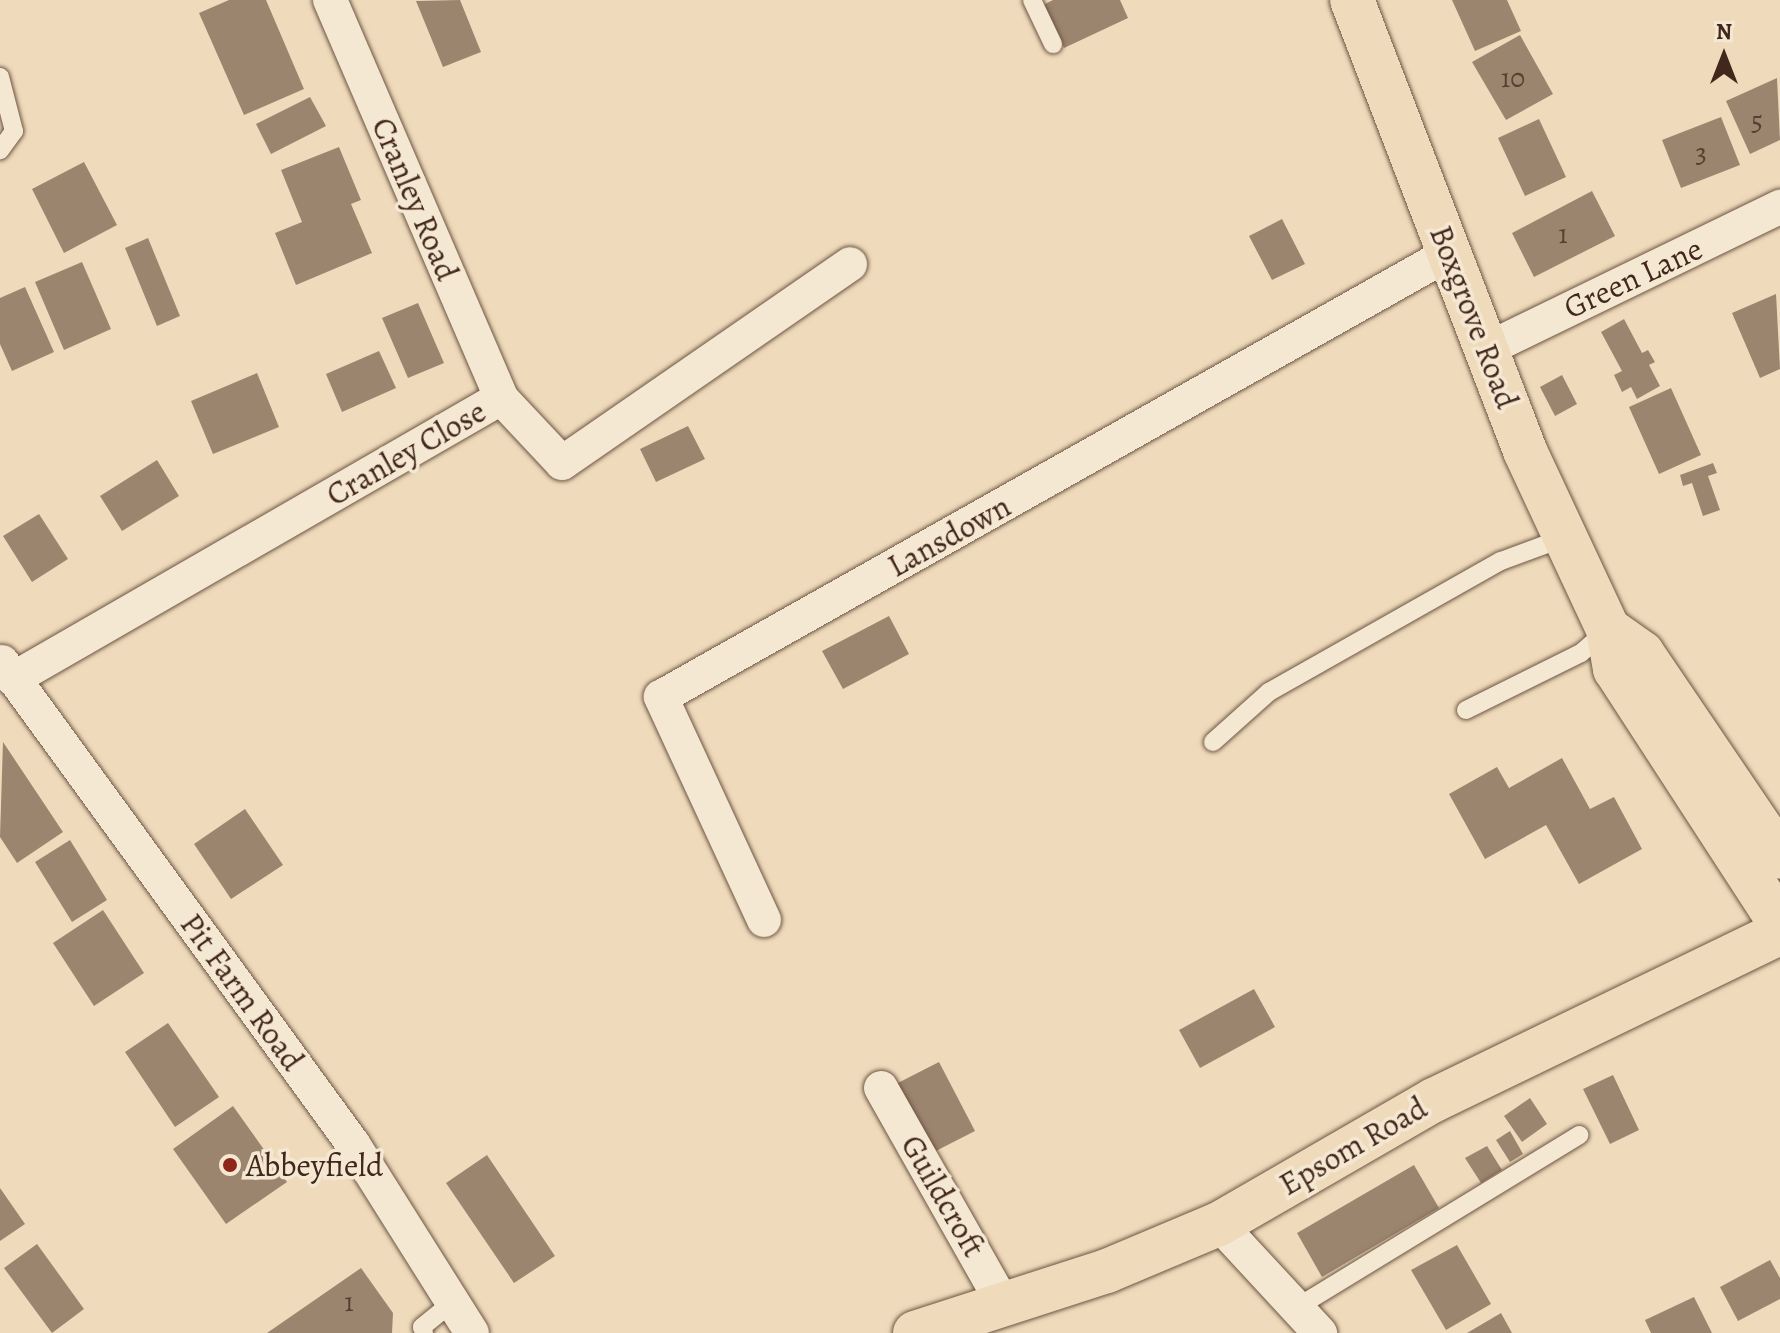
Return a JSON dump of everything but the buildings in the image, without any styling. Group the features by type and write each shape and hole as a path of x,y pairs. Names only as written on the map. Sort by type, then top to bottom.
{"main road":[{"name":"Boxgrove Road","path":"1352,0 1487,349 1608,629 1615,669 1780,923"},
{"path":"1608,629 1642,653 1780,857"},
{"name":"Epsom Road","path":"915,1333 1107,1271 1219,1224 1434,1100 1780,933"}],"street":[{"name":"Cranley Road","path":"330,0 501,398"},
{"name":"Green Lane","path":"1487,349 1780,207"},
{"name":"Lansdown","path":"764,920 661,697 1450,253"},
{"name":"Cranley Close","path":"7,669 501,398 562,463 850,264"},
{"name":"Pit Farm Road","path":"7,669 353,1144 472,1333"},
{"name":"Guildcroft","path":"881,1088 1004,1305"},
{"path":"1219,1224 1320,1333"}],"lane":[{"path":"1032,0 1053,44"},
{"path":"0,77 14,131 0,150"},
{"path":"1213,742 1269,692 1501,561 1566,537"},
{"path":"1466,710 1581,653 1608,629"},
{"path":"1296,1308 1579,1135"},
{"path":"424,1333 422,1327 453,1302"}],"place":[{"name":"Abbeyfield","path":"230,1165"}]}
